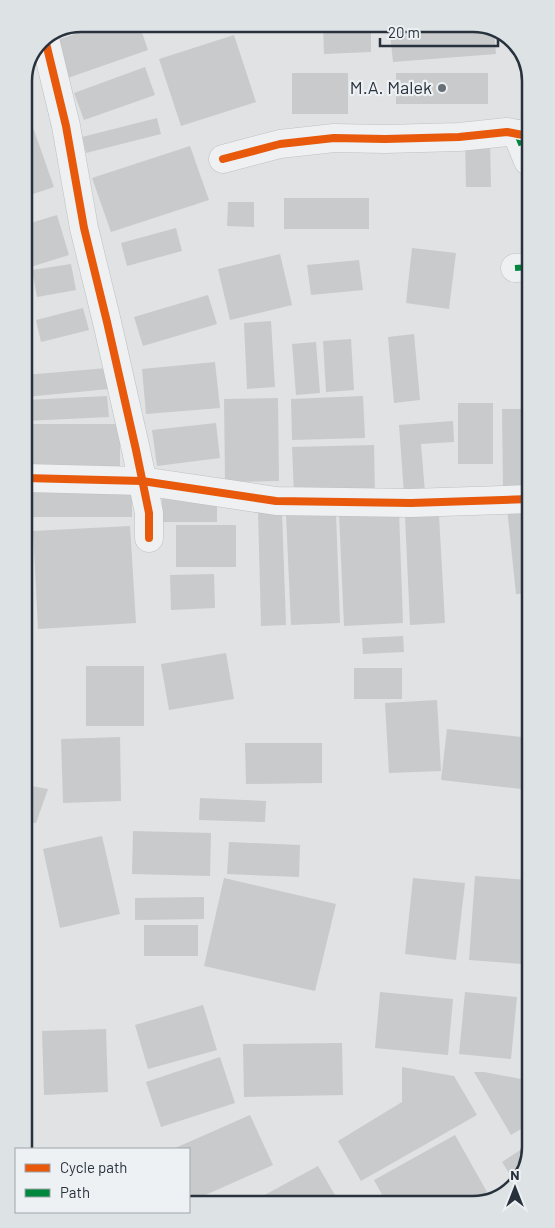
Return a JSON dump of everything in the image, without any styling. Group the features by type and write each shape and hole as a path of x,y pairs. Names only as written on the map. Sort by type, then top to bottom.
{"street":[{"path":"47,47 66,126 84,228 108,322 150,513 150,538"},
{"path":"223,159 280,144 334,138 459,137 507,132 522,135"},
{"path":"33,478 142,481 276,502 410,503 522,499"}],"building":[{"path":"80,32 142,32 148,50 62,80 50,45 54,41"},
{"path":"323,33 371,33 371,52 324,54"},
{"path":"390,33 483,33 495,37 496,54 393,62"},
{"path":"234,35 256,102 181,126 159,59"},
{"path":"145,67 155,95 84,120 74,93"},
{"path":"292,73 348,73 348,114 292,114"},
{"name":"M.A. Malek","path":"396,73 488,73 488,104 396,104"},
{"path":"157,118 161,134 86,153 82,137"},
{"path":"33,127 54,187 33,194"},
{"path":"465,139 490,139 491,187 466,187"},
{"path":"190,146 209,200 111,232 92,178"},
{"path":"284,198 369,198 369,229 284,229"},
{"path":"228,202 254,202 254,227 227,226"},
{"path":"57,215 69,255 33,266 33,222"},
{"path":"176,228 182,251 127,266 121,243"},
{"path":"412,248 456,253 449,309 406,303"},
{"path":"280,254 292,305 230,320 218,269"},
{"path":"359,260 363,290 311,295 307,265"},
{"path":"71,264 76,290 37,297 33,270"},
{"path":"208,295 217,324 143,346 134,317"},
{"path":"83,308 89,330 41,342 36,320"},
{"path":"271,321 275,387 247,389 244,323"},
{"path":"414,334 420,400 394,403 388,337"},
{"path":"351,339 354,390 326,392 323,341"},
{"path":"316,342 320,393 296,395 292,344"},
{"path":"215,362 220,408 146,414 142,369"},
{"path":"107,368 109,389 33,396 33,374"},
{"path":"107,396 109,417 33,421 33,400"},
{"path":"363,396 365,438 292,440 291,399"},
{"path":"278,398 279,481 225,482 224,399"},
{"path":"458,403 493,403 493,464 458,464"},
{"path":"502,409 522,409 522,488 503,488"},
{"path":"453,421 454,442 421,444 425,493 404,494 399,425"},
{"path":"216,423 220,458 157,466 152,430"},
{"path":"33,424 120,424 120,468 33,468"},
{"path":"374,445 375,492 294,495 292,447"},
{"path":"33,492 132,492 132,517 33,517"},
{"path":"162,496 217,496 217,522 162,522"},
{"path":"522,507 522,594 516,594 507,508"},
{"path":"258,511 282,511 286,625 261,626"},
{"path":"399,511 403,623 344,626 339,514"},
{"path":"336,513 340,623 291,625 286,515"},
{"path":"439,515 445,623 410,625 405,516"},
{"path":"176,525 236,525 236,567 176,567"},
{"path":"130,526 136,623 38,629 33,531"},
{"path":"214,574 215,608 171,610 170,575"},
{"path":"403,636 404,652 363,654 362,638"},
{"path":"226,653 234,699 169,710 161,664"},
{"path":"86,666 144,666 144,726 86,726"},
{"path":"354,668 402,668 402,699 354,699"},
{"path":"437,700 441,771 389,773 385,703"},
{"path":"447,729 522,737 522,789 441,780"},
{"path":"120,737 121,801 63,803 61,739"},
{"path":"245,743 322,743 322,783 246,784"},
{"path":"32,786 48,789 36,823 32,823"},
{"path":"200,798 266,801 265,822 199,820"},
{"path":"133,831 211,833 210,876 132,874"},
{"path":"102,836 120,914 60,928 43,849"},
{"path":"229,842 300,845 299,877 227,874"},
{"path":"475,876 522,879 522,964 469,960"},
{"path":"224,878 336,904 315,991 204,966"},
{"path":"413,878 465,883 456,960 405,954"},
{"path":"204,897 204,919 135,920 135,898"},
{"path":"144,925 198,925 198,956 144,956"},
{"path":"380,992 453,999 448,1055 375,1048"},
{"path":"465,992 517,997 511,1059 459,1054"},
{"path":"203,1005 217,1050 148,1069 135,1025"},
{"path":"106,1029 108,1092 44,1095 42,1031"},
{"path":"342,1043 343,1095 244,1097 243,1044"},
{"path":"220,1057 235,1103 161,1127 146,1082"},
{"path":"402,1067 454,1076 477,1115 361,1181 338,1141 402,1102"},
{"path":"474,1072 522,1079 522,1128 511,1135"},
{"path":"250,1115 273,1165 205,1195 192,1195 190,1191 190,1148 175,1148"},
{"path":"455,1135 487,1192 474,1196 383,1196 374,1180"},
{"path":"522,1149 520,1163 502,1162"},
{"path":"318,1166 335,1196 264,1195"}],"marked path":[{"path":"517,134 522,146"},
{"path":"515,268 522,268"}],"cycle path":[{"path":"47,47 66,126 84,228 136,450 149,513 149,538"},
{"path":"223,159 280,144 334,138 459,137 507,132 522,135"},
{"path":"33,478 142,481 276,501 411,503 522,499"}],"place":[{"name":"M.A. Malek","path":"442,88"}]}
